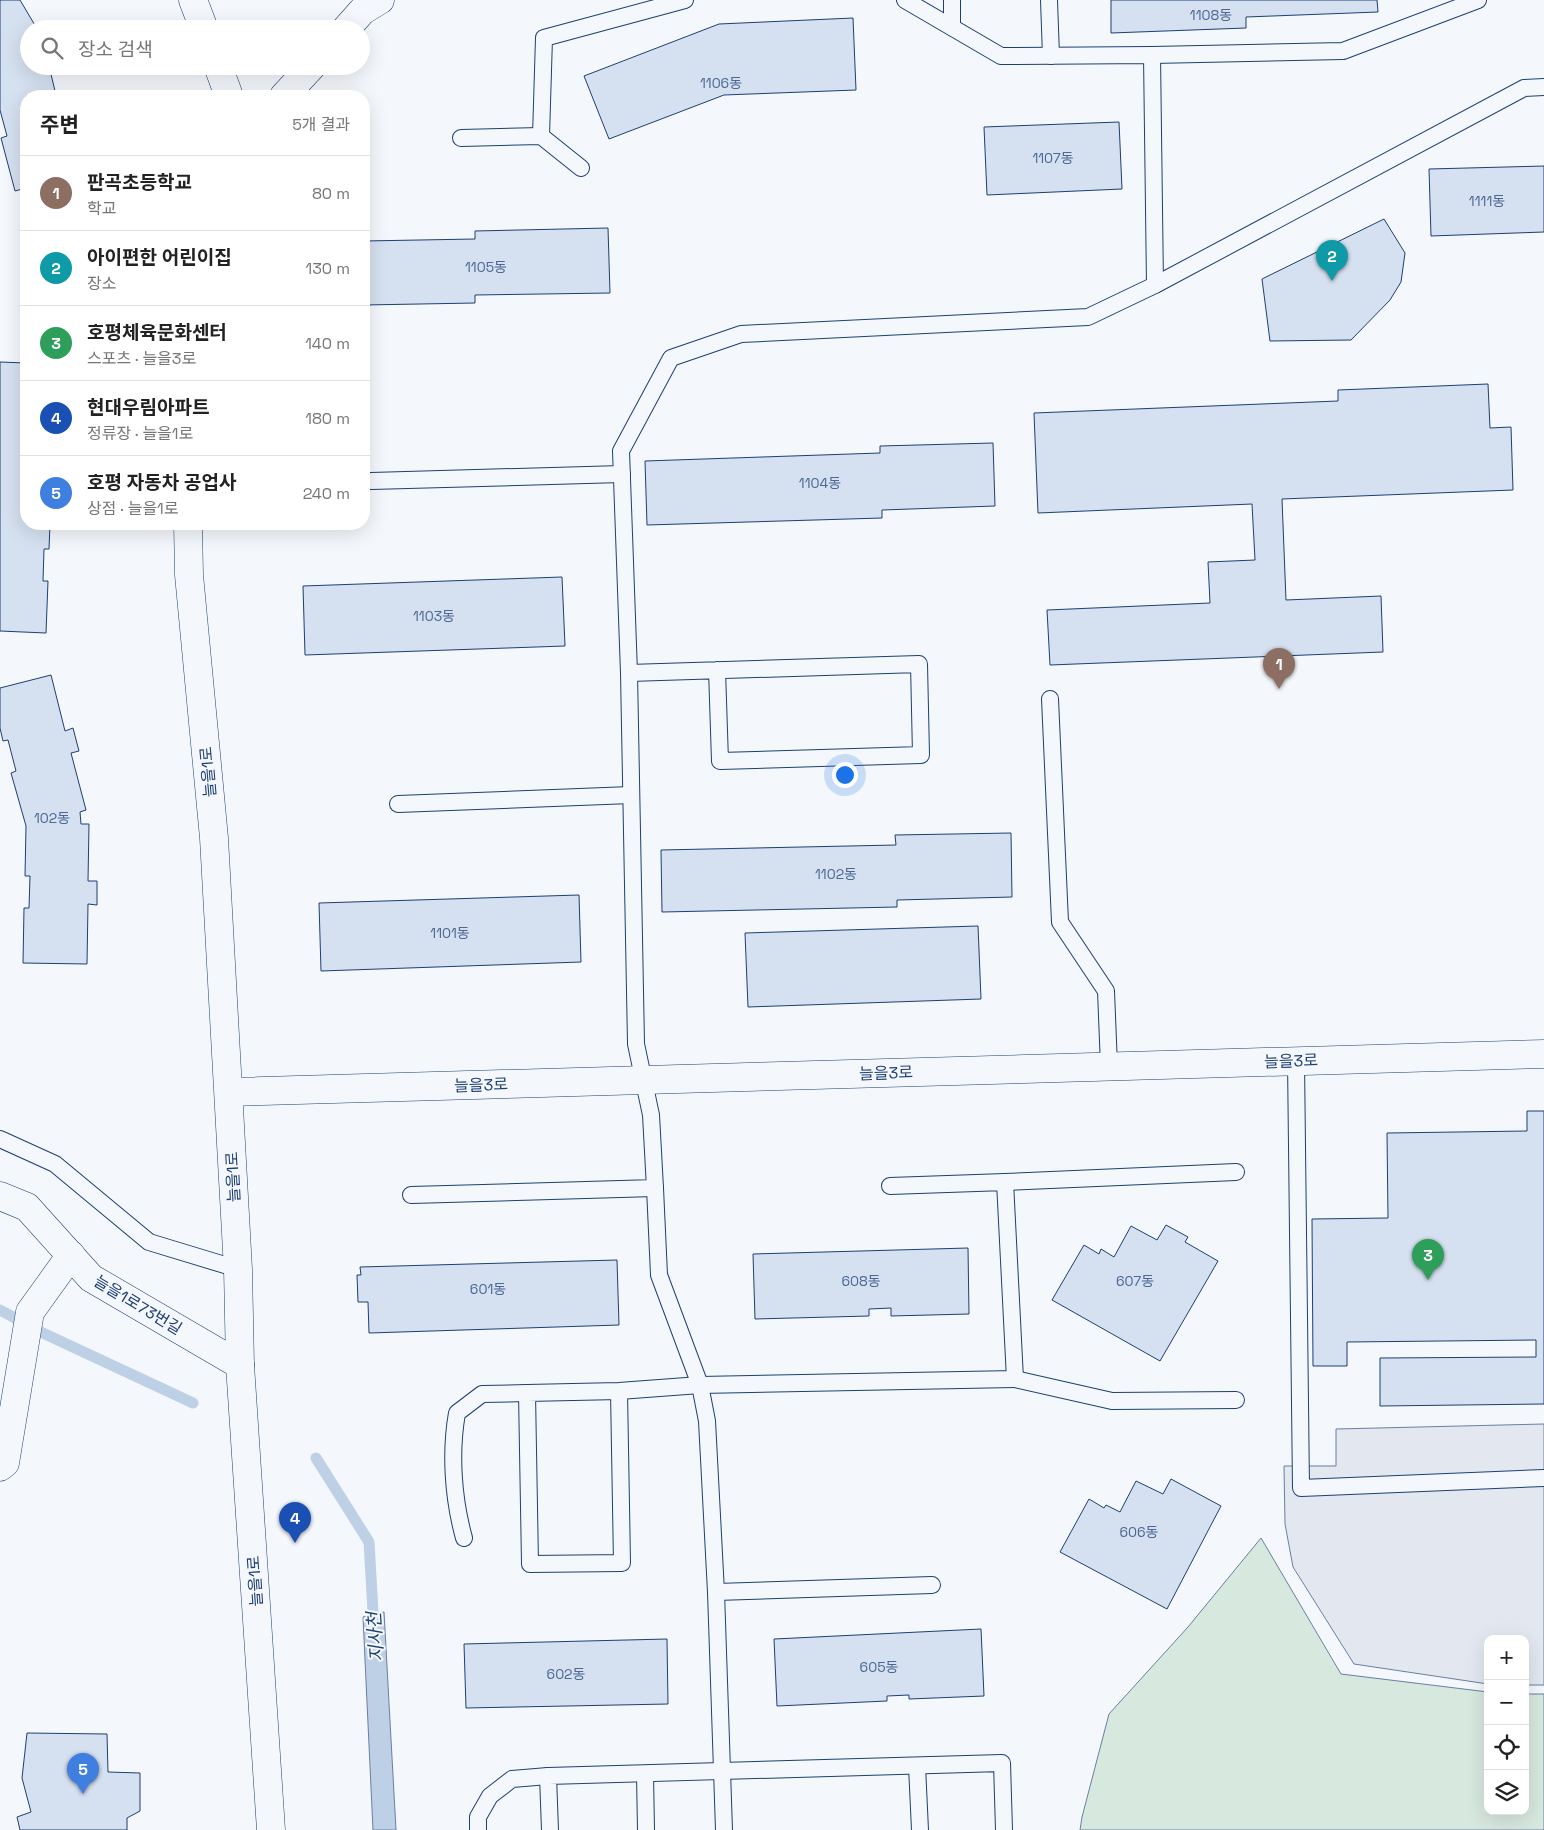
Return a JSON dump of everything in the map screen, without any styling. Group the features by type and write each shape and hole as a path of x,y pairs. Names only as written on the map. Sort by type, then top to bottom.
{"main road":[{"path":"193,0 201,20"},
{"path":"354,20 362,11 380,0"},
{"path":"221,75 227,90"},
{"path":"290,90 304,75"},
{"name":"늘을1로","path":"188,530 189,575 214,838 238,1269 240,1365 271,1830"},
{"name":"늘을3로","path":"229,1092 1544,1054"},
{"name":"늘을1로73번길","path":"0,1196 27,1207 91,1278 240,1365"},
{"path":"0,1467 5,1463 30,1312 70,1255"}],"lane":[{"path":"540,136 544,38 685,0"},
{"path":"905,0 1000,56 1343,51 1478,0"},
{"path":"952,0 952,28"},
{"path":"1049,0 1052,56"},
{"path":"1152,55 1155,285"},
{"path":"724,1830 716,1592 707,1421 700,1385 659,1274 652,1115 636,1044 629,673 622,451 672,358 742,334 1088,317 1155,285 1524,88 1544,87"},
{"path":"462,138 540,136 580,168"},
{"path":"372,481 622,474"},
{"path":"629,673 717,670 919,664 922,755 720,761 717,670"},
{"path":"1050,699 1060,922 1106,991 1109,1066"},
{"path":"398,804 631,795"},
{"path":"1296,1061 1301,1488 1544,1478"},
{"path":"0,1139 55,1164 149,1242 238,1269"},
{"path":"890,1186 1236,1172"},
{"path":"1005,1182 1015,1379"},
{"path":"410,1196 655,1188"},
{"path":"464,1538 458,1514 452,1438 457,1413 482,1394 619,1391 700,1385 1015,1379 1112,1401 1236,1400"},
{"path":"527,1392 530,1564 622,1563 619,1391"},
{"path":"716,1592 932,1585"},
{"path":"478,1830 478,1817 490,1796 512,1779 548,1776 1002,1763 1004,1830"},
{"path":"917,1766 920,1830"},
{"path":"645,1774 646,1830"},
{"path":"548,1776 550,1830"}],"shaded area":[{"path":"1544,1424 1544,1685 1529,1685 1529,1635 1484,1635 1484,1683 1354,1664 1293,1567 1285,1524 1284,1466 1336,1466 1336,1429"},
{"path":"1261,1538 1341,1674 1484,1692 1484,1815 1529,1815 1529,1694 1544,1694 1544,1830 1080,1830 1109,1714 1188,1627"}],"water":[{"name":"지사천","path":"384,1612 396,1830 373,1830 363,1617"}],"building":[{"path":"0,0 20,0 32,20 20,20 20,75 51,75 55,90 20,90 20,190 15,191 1,138 7,136 0,110"},
{"path":"1111,0 1377,0 1378,12 1246,17 1246,28 1111,33"},
{"path":"853,18 856,90 724,95 609,139 584,76 719,24"},
{"path":"1119,122 1122,189 987,195 984,127"},
{"path":"1544,166 1544,232 1431,236 1429,169"},
{"path":"1384,219 1405,253 1401,282 1390,300 1351,340 1270,341 1262,279"},
{"path":"608,228 610,293 475,295 475,303 370,305 370,241 475,239 475,231"},
{"path":"0,362 20,363 20,530 50,530 49,549 44,549 43,581 48,581 46,633 0,631"},
{"path":"1488,384 1490,428 1511,427 1513,490 1282,499 1286,600 1381,596 1383,652 1050,665 1047,610 1210,603 1208,562 1255,560 1252,504 1038,513 1034,413 1338,401 1338,390"},
{"path":"993,443 995,506 882,510 882,518 647,525 645,461 880,453 880,446"},
{"path":"562,577 565,646 305,655 303,586"},
{"path":"51,675 65,731 73,728 79,751 71,753 86,810 80,812 81,824 89,824 88,881 97,881 97,905 88,904 87,964 23,963 24,908 29,908 30,876 25,876 26,826 11,773 16,771 8,740 3,741 0,728 0,688"},
{"path":"1011,833 1012,897 897,900 897,907 662,912 661,850 896,845 895,835"},
{"path":"579,895 581,962 321,971 319,903"},
{"path":"978,926 981,999 748,1007 745,933"},
{"path":"1527,1111 1544,1111 1544,1404 1380,1406 1380,1358 1536,1357 1536,1340 1347,1342 1347,1366 1313,1366 1312,1219 1388,1218 1387,1133 1527,1131"},
{"path":"1166,1225 1188,1237 1185,1242 1218,1261 1160,1361 1052,1300 1084,1245 1099,1254 1101,1249 1114,1257 1131,1226 1157,1240"},
{"path":"968,1248 969,1314 891,1316 891,1308 869,1309 869,1316 755,1319 753,1254"},
{"path":"617,1260 619,1325 369,1333 368,1302 358,1302 357,1275 361,1275 360,1267"},
{"path":"1171,1479 1221,1506 1167,1609 1060,1552 1089,1499 1104,1508 1106,1505 1120,1512 1136,1481 1163,1494"},
{"path":"981,1629 984,1696 909,1699 909,1695 887,1696 887,1701 777,1706 774,1639"},
{"path":"667,1639 668,1704 466,1708 464,1644"},
{"path":"27,1733 107,1734 108,1772 140,1773 140,1811 127,1818 127,1830 20,1830 17,1817 31,1812 22,1778"}],"waterway":[{"path":"0,1310 45,1334 193,1403"},
{"name":"지사천","path":"316,1458 369,1542 374,1629"}],"place":[{"name":"아이편한 어린이집","path":"1332,281"},
{"name":"판곡초등학교","path":"1279,689"},
{"name":"호평체육문화센터","path":"1428,1280"},
{"name":"현대우림아파트","path":"295,1543"},
{"name":"호평 자동차 공업사","path":"83,1794"}]}
